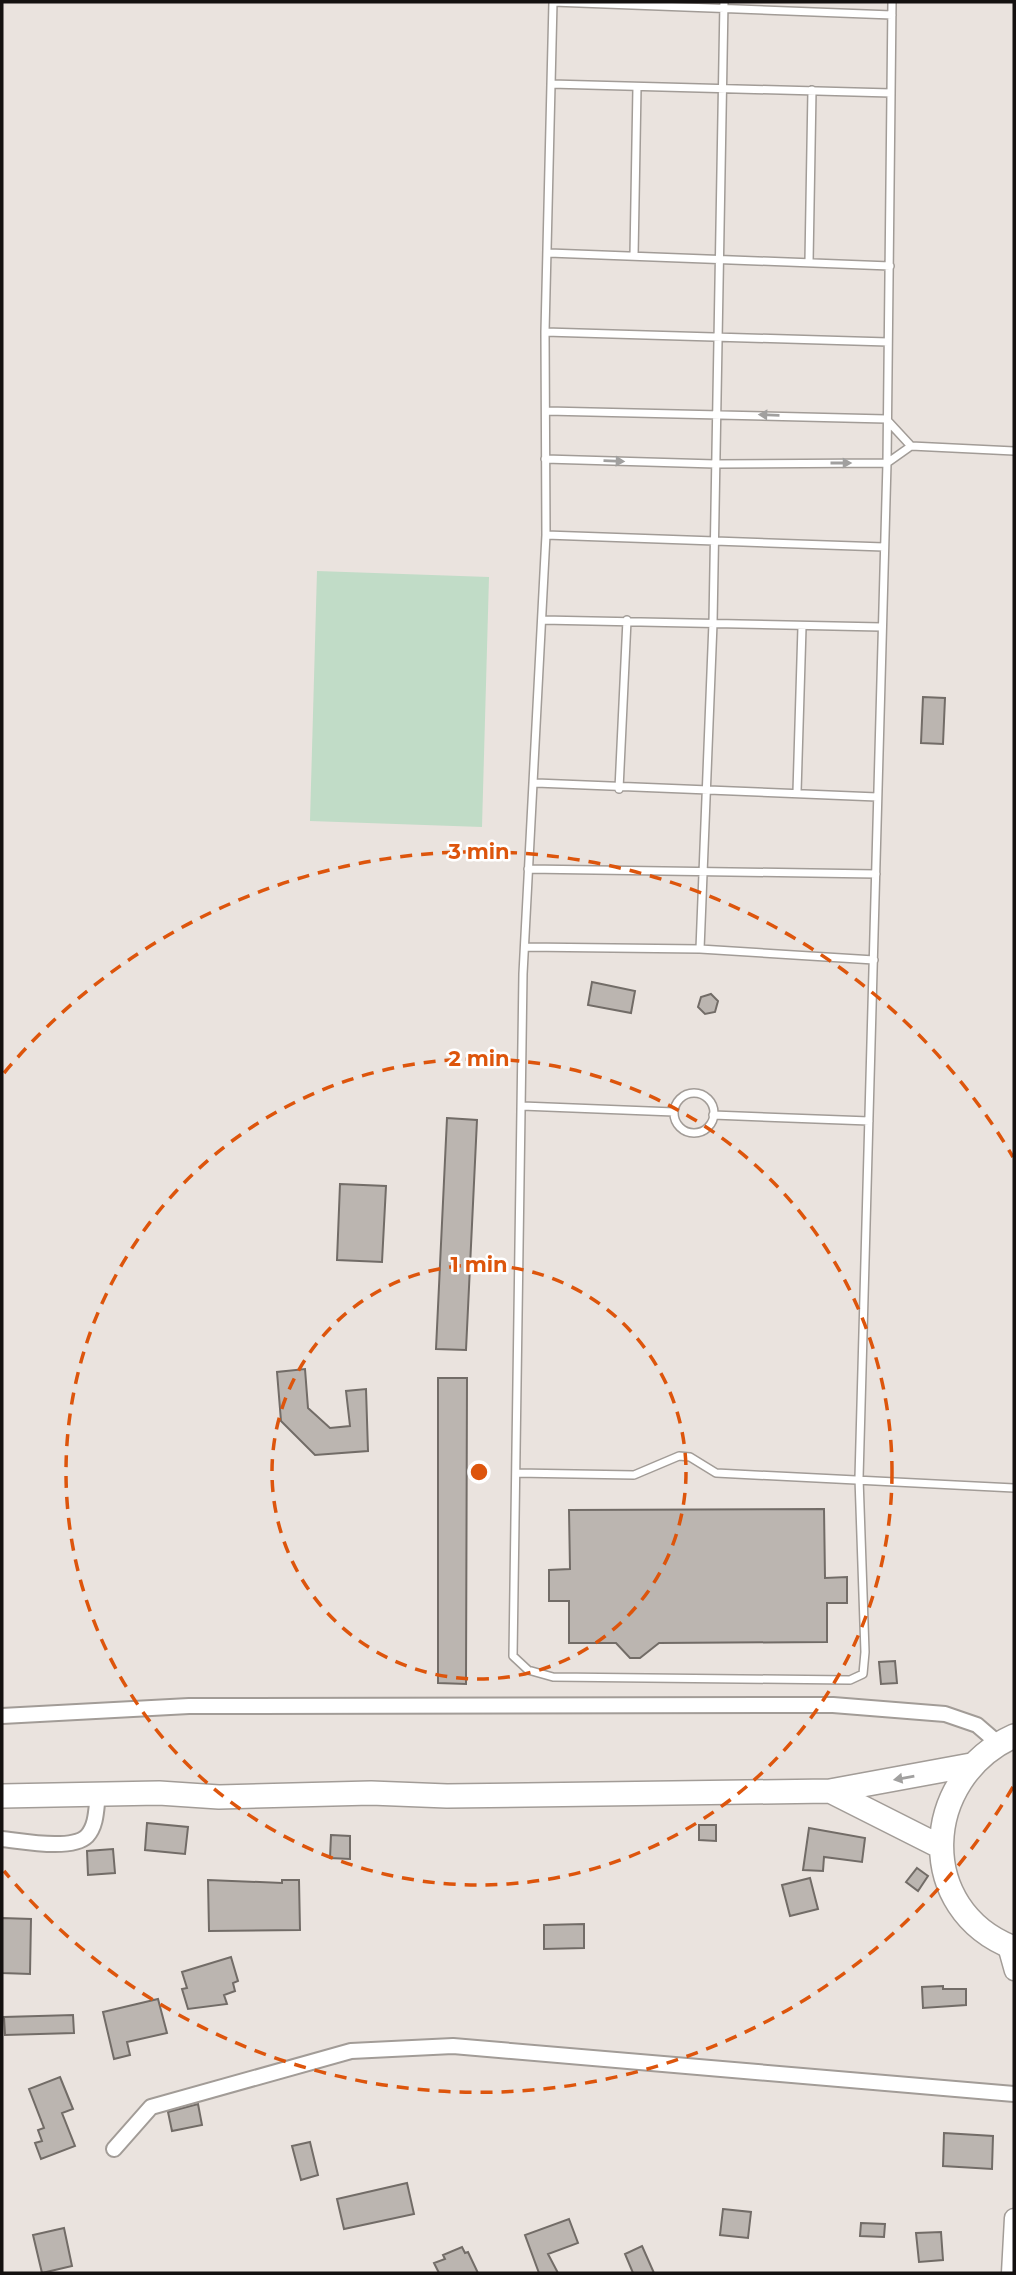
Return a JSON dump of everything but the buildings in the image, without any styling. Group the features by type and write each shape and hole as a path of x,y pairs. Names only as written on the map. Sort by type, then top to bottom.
{"main road":[{"path":"1006,1740 971,1766 960,1780 945,1812 941,1847 948,1882 965,1913 992,1937 1011,1947"},
{"path":"2,1796 98,1794 219,1797 830,1791 971,1766"},
{"path":"830,1791 941,1847"}],"street":[{"path":"2,1716 189,1706 833,1705 945,1714 977,1725 1006,1740"},
{"path":"2,1839 74,1844 87,1836 94,1822 98,1794"},
{"path":"1011,1947 1014,1971"},
{"path":"114,2148 151,2107 351,2051 453,2046 1014,2094"},
{"path":"1011,2273 1014,2218"}],"lane":[{"path":"892,2 892,15 891,93 890,266 886,419 887,463 859,1478 865,1652 863,1674 850,1680 552,1677 528,1670 513,1656 525,947 528,869 536,783 546,536 545,332 553,2 724,5 892,15"},
{"path":"700,948 709,790 724,5"},
{"path":"551,84 891,93"},
{"path":"635,256 637,87"},
{"path":"809,262 812,90"},
{"path":"549,253 890,266"},
{"path":"545,332 888,342"},
{"path":"547,411 886,419 912,446"},
{"path":"545,458 715,464 887,463 912,446 1014,451"},
{"path":"546,536 884,547"},
{"path":"542,620 881,627"},
{"path":"619,789 627,620"},
{"path":"797,792 802,627"},
{"path":"536,783 619,789 797,792 877,797"},
{"path":"528,869 876,874"},
{"path":"525,947 700,948 874,960"},
{"path":"695,1093 709,1100 713,1115 706,1129 695,1133 680,1127 674,1112 680,1098 695,1093"},
{"path":"522,1106 674,1112"},
{"path":"713,1115 869,1121"},
{"path":"516,1472 634,1475 679,1456 691,1457 716,1473 859,1478 1014,1488"}],"green space":[{"path":"317,571 489,577 482,827 310,821"}]}
